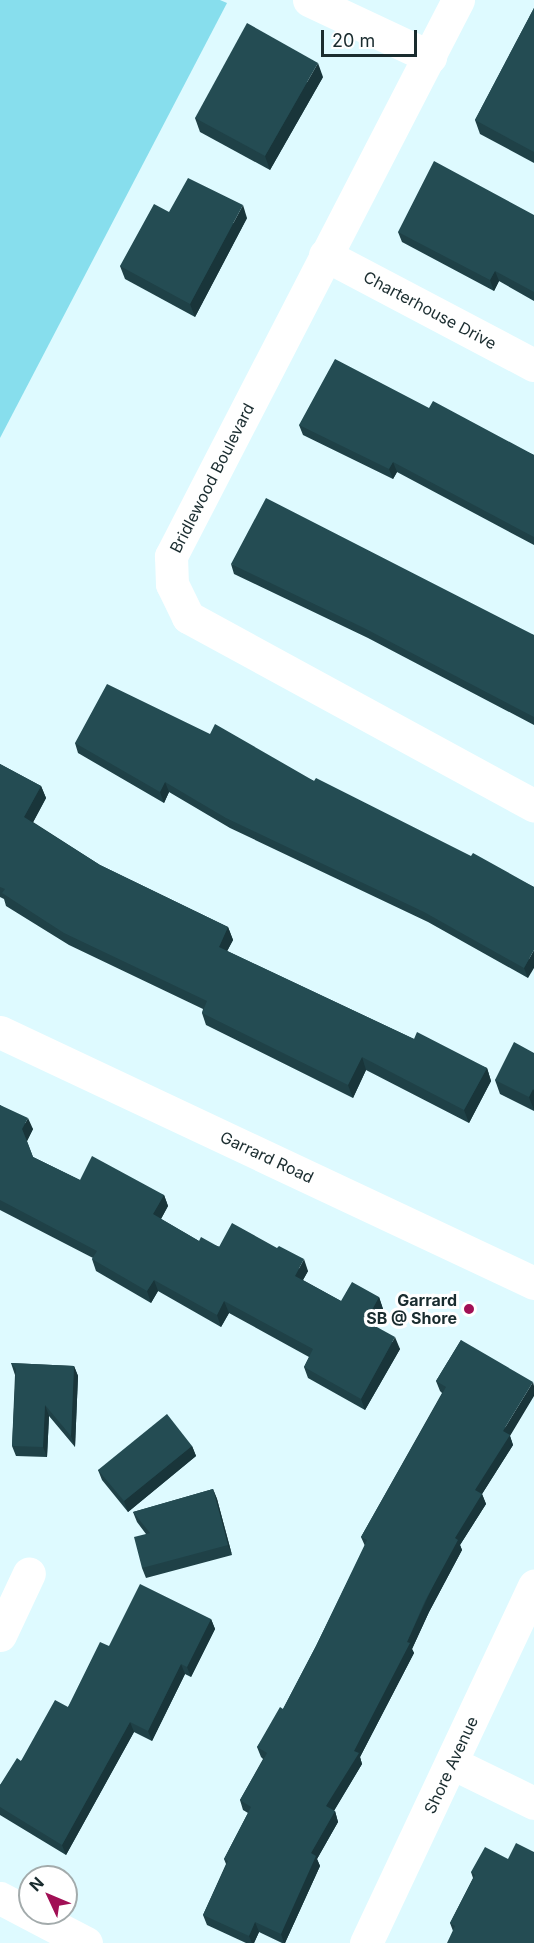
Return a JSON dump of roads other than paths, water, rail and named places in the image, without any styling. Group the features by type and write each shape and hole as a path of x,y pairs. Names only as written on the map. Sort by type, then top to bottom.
{"street":[{"path":"309,0 430,57"},
{"name":"Bridlewood Boulevard","path":"458,0 171,556 172,584 188,617 534,806"},
{"name":"Charterhouse Drive","path":"325,255 534,365"},
{"name":"Garrard Road","path":"0,1032 534,1283"},
{"path":"0,1635 29,1573"},
{"name":"Shore Avenue","path":"366,1943 534,1586"},
{"path":"452,1763 534,1803"},
{"path":"0,1898 86,1943"}],"place":[{"name":"Garrard SB @ Shore","path":"469,1309"}]}
